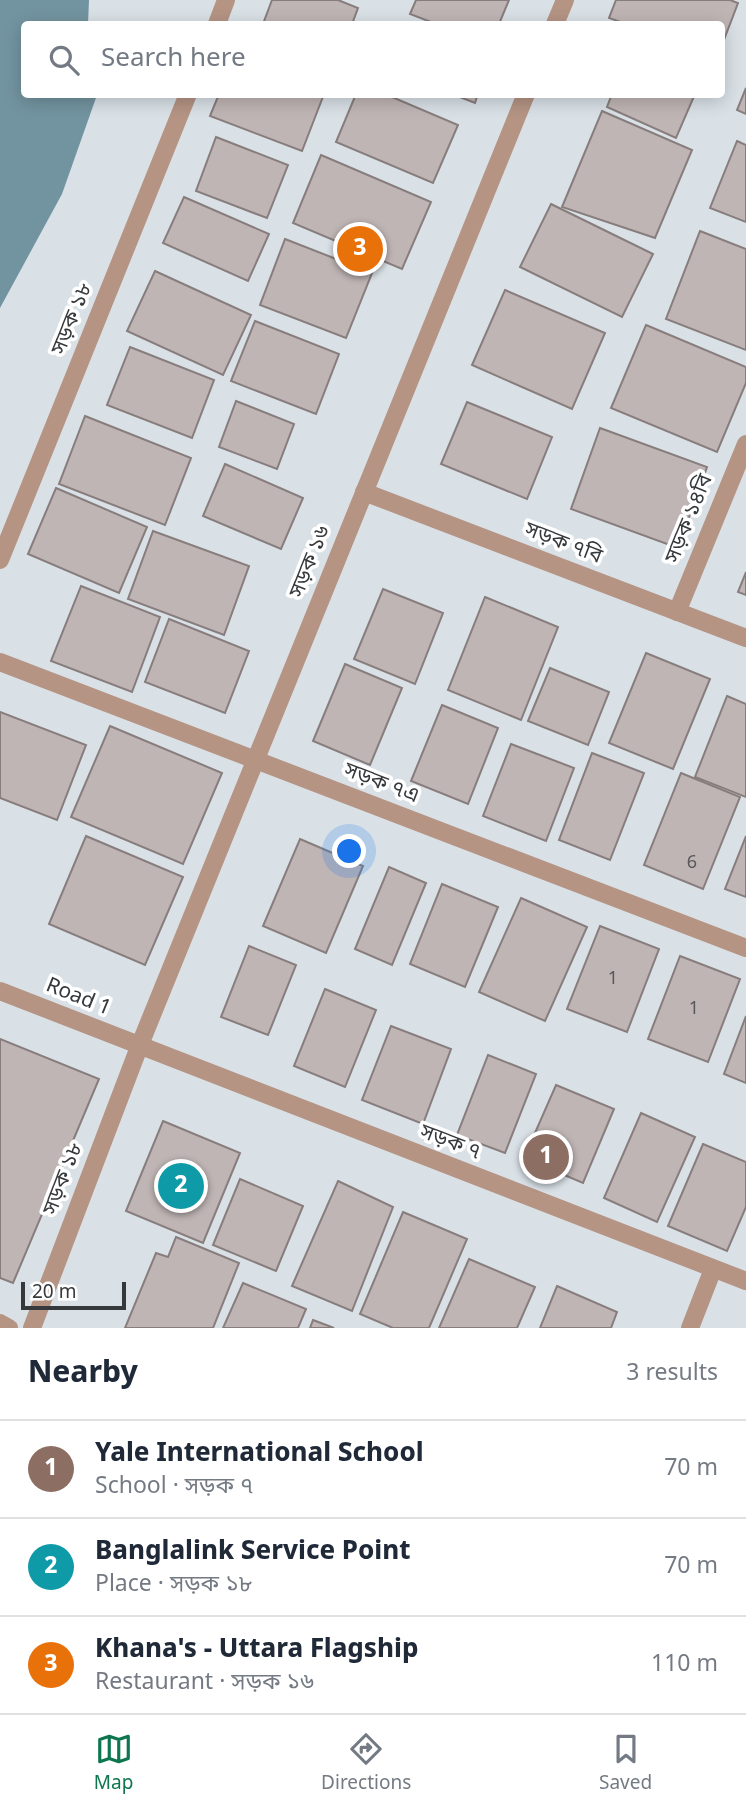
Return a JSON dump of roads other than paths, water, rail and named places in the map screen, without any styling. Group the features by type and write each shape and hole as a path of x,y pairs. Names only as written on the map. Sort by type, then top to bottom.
{"street":[{"path":"218,21 226,0"},
{"path":"556,21 565,0"},
{"name":"সড়ক ১৮","path":"0,560 186,98"},
{"name":"সড়ক ১৬","path":"139,1047 524,98"},
{"name":"সড়ক ১৪বি","path":"677,612 746,444"},
{"name":"সড়ক ৭বি","path":"364,492 746,638"},
{"name":"সড়ক ৭এ","path":"0,662 746,948"},
{"name":"Road 1","path":"0,991 139,1047"},
{"name":"সড়ক ১৮","path":"32,1328 139,1047"},
{"name":"সড়ক ৭","path":"139,1047 746,1281"},
{"path":"690,1328 713,1269"},
{"path":"0,1323 9,1328"}],"water":[{"path":"0,0 89,0 88,21 21,21 21,98 96,98 62,194 0,308"}],"place":[{"name":"Khana's - Uttara Flagship","path":"360,249"},
{"name":"Yale International School","path":"546,1157"},
{"name":"Banglalink Service Point","path":"181,1186"}]}
